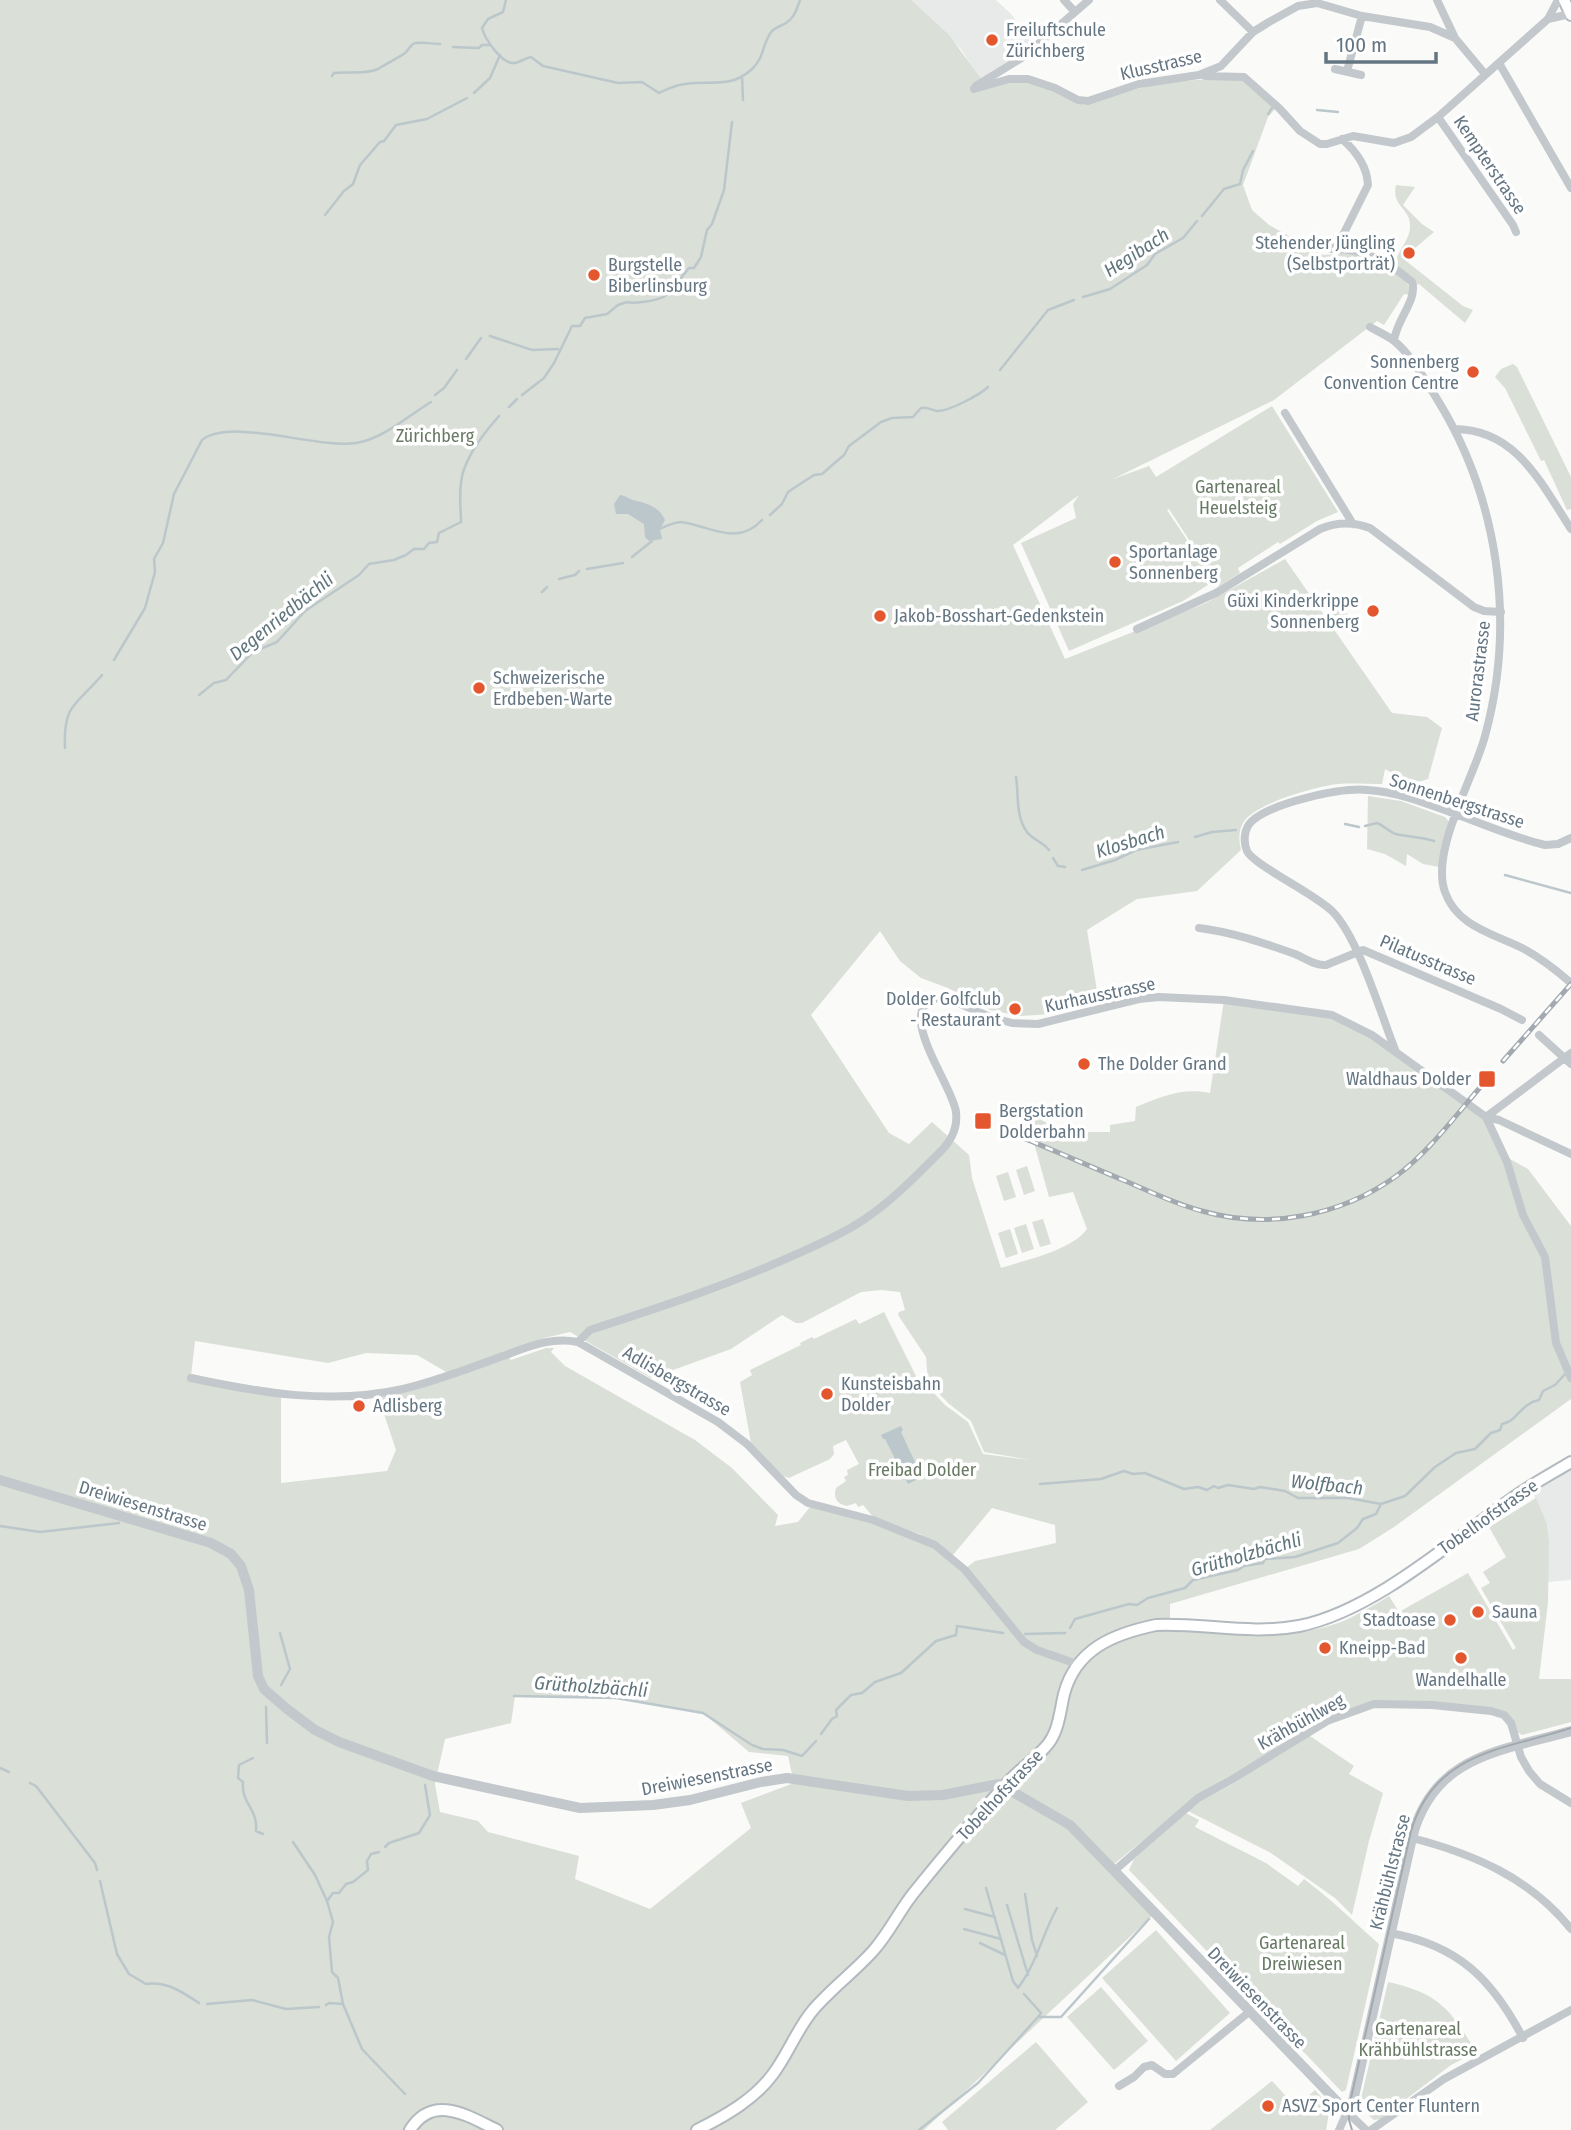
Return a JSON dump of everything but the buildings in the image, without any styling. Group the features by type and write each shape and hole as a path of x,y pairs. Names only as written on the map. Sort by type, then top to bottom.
{"main road":[{"path":"1564,0 1571,15"},
{"name":"Tobelhofstrasse","path":"697,2130 738,2106 763,2086 783,2060 812,2012 871,1953 913,1893 1005,1786 1052,1738 1070,1676 1084,1656 1099,1645 1137,1629 1156,1625 1274,1629 1308,1624 1330,1617 1410,1573 1517,1495 1571,1462"},
{"path":"410,2130 422,2116 438,2110 462,2113 497,2130"}],"street":[{"path":"1064,0 1075,12 1089,0"},
{"path":"1220,0 1254,32"},
{"path":"1437,0 1455,38"},
{"path":"1230,59 1244,77 1314,142 1327,144 1353,136 1401,142 1438,117 1548,19 1558,0"},
{"name":"Klusstrasse","path":"1075,12 1023,57 974,89 1010,79 1028,79 1055,88 1078,100 1088,101 1139,83 1199,75 1221,66 1254,32 1298,6 1325,2 1363,16 1412,22 1455,38 1485,74"},
{"path":"1548,19 1571,15"},
{"path":"1346,71 1363,16"},
{"path":"1499,62 1571,188"},
{"path":"1335,69 1361,75"},
{"path":"1199,75 1244,77"},
{"name":"Kempterstrasse","path":"1438,117 1516,232"},
{"path":"1342,139 1359,158 1368,185 1343,235 1332,241 1331,249 1352,249 1374,256 1396,268 1412,282 1413,295 1395,328 1394,341"},
{"name":"Aurorastrasse","path":"1370,327 1394,341 1428,384 1454,429 1485,510 1496,556 1501,612 1497,679 1485,736 1443,856 1443,885 1449,901 1461,917 1477,928 1533,954 1569,981"},
{"path":"1285,414 1353,524"},
{"path":"1454,429 1470,429 1489,434 1508,445 1523,459 1571,528"},
{"path":"1137,629 1216,593 1330,524 1353,524 1370,528 1478,610 1501,612"},
{"name":"Sonnenbergstrasse","path":"1396,1052 1357,953 1334,913 1311,894 1256,862 1248,854 1245,844 1248,825 1264,814 1311,796 1352,789 1399,794 1545,845 1558,844 1571,838"},
{"name":"Pilatusstrasse","path":"1199,928 1225,932 1296,954 1321,965 1363,950 1521,1020"},
{"name":"Kurhausstrasse","path":"578,1342 590,1330 713,1290 830,1239 877,1210 939,1154 952,1136 957,1118 954,1102 920,1023 920,1012 927,1002 936,998 945,997 1001,1020 1038,1024 1139,999 1160,997 1224,1000 1332,1015 1372,1035 1486,1117 1497,1119 1571,1154"},
{"path":"1539,1035 1569,1058 1486,1117 1507,1163 1523,1215 1545,1257 1554,1331 1559,1352 1571,1378"},
{"path":"1495,1110 1497,1119"},
{"path":"191,1378 321,1398 358,1397 430,1382 538,1343 558,1340 578,1342"},
{"name":"Adlisbergstrasse","path":"578,1342 733,1433 796,1495 808,1503 873,1520 935,1545 965,1570 1024,1642 1037,1650 1077,1664"},
{"name":"Dreiwiesenstrasse","path":"0,1480 221,1548 241,1566 246,1577 258,1676 264,1689 327,1737 433,1776 580,1808 653,1805 690,1800 761,1782 787,1779 908,1796 943,1795 992,1783 1005,1786 1070,1825 1347,2112"},
{"name":"Krähbühlweg","path":"1114,1871 1198,1798 1327,1721 1363,1707 1394,1703 1499,1713 1511,1723 1518,1745"},
{"name":"Krähbühlstrasse","path":"1347,2112 1353,2101 1412,1838 1423,1807 1445,1777 1476,1758 1571,1731"},
{"path":"1518,1745 1529,1771 1540,1784 1571,1803"},
{"path":"1412,1838 1466,1853 1510,1875 1548,1904 1571,1929"},
{"path":"1390,1933 1426,1942 1474,1968 1496,1992 1523,2038"},
{"path":"1371,2130 1444,2079 1571,2010"},
{"path":"1119,2086 1144,2067 1152,2065 1165,2074 1173,2074 1249,2012"},
{"path":"1339,2130 1347,2112 1366,2130"}],"shaded area":[{"name":"Freiluftschule Zürichberg","path":"910,0 996,0 1034,43 1025,52 986,77 979,78 961,49"},
{"path":"620,495 650,505 660,512 665,520 660,529 662,539 649,541 645,537 644,524 628,514 616,514 614,504"},
{"path":"901,1426 901,1432 922,1477 908,1484 881,1435"},
{"path":"1571,1468 1571,1580 1547,1582 1547,1524 1532,1491"}],"green space":[{"name":"Zürichberg","path":"0,0 911,0 949,35 988,88 1014,81 1037,84 1084,105 1157,83 1222,78 1239,79 1250,85 1276,108 1268,117 1243,185 1252,210 1269,225 1323,255 1337,254 1344,248 1385,266 1404,279 1410,295 1404,294 1384,325 1377,321 1274,400 1113,479 1149,466 1156,477 1272,406 1338,512 1317,521 1280,544 1278,542 1238,568 1240,573 1219,586 1169,509 1167,510 1214,581 1183,601 1069,651 1021,543 1076,518 1073,504 1079,495 1013,545 1065,659 1206,603 1285,559 1392,713 1427,717 1442,728 1428,779 1412,784 1385,769 1382,784 1338,784 1316,788 1259,809 1243,823 1239,840 1241,850 1197,891 1137,899 1087,930 1099,1003 1052,1014 1021,1016 990,1010 948,988 921,978 900,961 880,931 811,1015 889,1133 909,1144 932,1122 969,1155 972,1178 1001,1268 1060,1248 1071,1243 1087,1229 1073,1192 1049,1197 1031,1132 1020,1127 1030,1113 1062,1132 1110,1132 1110,1125 1135,1121 1136,1107 1181,1092 1210,1093 1224,1000 1347,1021 1484,1118 1501,1154 1528,1169 1571,1226 1571,1399 1394,1527 1359,1549 1170,1604 1170,1627 1256,1635 1300,1632 1341,1622 1389,1596 1399,1612 1468,1573 1513,1650 1516,1648 1481,1588 1490,1583 1483,1572 1506,1557 1489,1527 1536,1498 1547,1524 1549,1541 1548,1602 1539,1679 1571,1679 1571,1722 1522,1735 1501,1710 1415,1701 1373,1701 1268,1753 1198,1795 1108,1869 1152,1916 924,2130 0,2130","holes":["861,1292 900,1292 905,1310 898,1315 926,1357 928,1382 948,1403 971,1421 984,1452 1031,1460 983,1454 968,1422 945,1405 921,1379 918,1380 884,1312 859,1324 856,1319 814,1339 812,1337 750,1370 752,1375 740,1382 751,1443 783,1476 789,1478 830,1459 834,1454 833,1446 846,1440 859,1464 847,1470 848,1475 844,1477 846,1481 836,1488 838,1502 847,1506 856,1503 858,1507 863,1505 874,1518 920,1534 953,1555 992,1508 1055,1525 1056,1543 975,1561 961,1572 935,1549 871,1523 810,1507 798,1522 775,1526 778,1515 732,1468 695,1440 565,1366 551,1352 554,1348 546,1348 511,1360 505,1353 544,1338 570,1332 651,1378 731,1349 782,1315 796,1323 802,1323","195,1341 328,1363 366,1353 417,1355 448,1373 378,1396 396,1450 387,1471 281,1483 281,1395 300,1393 191,1376","515,1696 616,1698 703,1713 749,1752 788,1756 794,1783 741,1803 751,1828 650,1909 575,1879 579,1856 488,1832 478,1821 440,1812 435,1784 445,1739 511,1723"]},
{"path":"1396,185 1415,187 1403,205 1434,232 1401,257 1463,306 1473,310 1465,323 1419,284 1416,285 1395,264 1410,230 1409,219 1396,198"},
{"path":"1513,364 1517,367 1571,477 1571,509 1567,510 1544,460 1541,461 1505,388 1495,377 1501,369"},
{"path":"1335,594 1349,617 1338,624 1324,602"},
{"path":"1368,796 1401,801 1445,817 1449,822 1439,867 1423,864 1407,854 1406,866 1385,854 1367,849"},
{"path":"1027,1166 1035,1191 1024,1195 1016,1170"},
{"path":"1008,1172 1016,1197 1004,1201 996,1176"},
{"path":"1043,1219 1051,1244 1040,1247 1032,1222"},
{"path":"1026,1224 1034,1249 1022,1253 1014,1228"},
{"path":"1010,1229 1018,1254 1006,1258 998,1233"},
{"path":"1307,1734 1354,1766 1349,1774 1383,1793 1352,1915 1335,1898 1271,1853 1188,1811 1201,1800 1231,1785"},
{"name":"Gartenareal Dreiwiesen","path":"1186,1813 1199,1820 1195,1827 1266,1863 1298,1886 1304,1879 1379,1944 1346,2090 1342,2092 1129,1870 1134,1859"},
{"path":"1156,1930 1230,2013 1176,2061 1102,1978"},
{"name":"Gartenareal Krähbühlstrasse","path":"1388,1982 1420,1992 1442,2005 1476,2052 1451,2065 1380,2119 1374,2120 1363,2110 1361,2099"},
{"path":"1101,1987 1148,2041 1114,2070 1067,2017"},
{"path":"1036,2042 1088,2102 1055,2130 948,2130 942,2122"},
{"name":"ASVZ Sport Center Fluntern","path":"1272,2081 1296,2107 1315,2090 1330,2107 1326,2130 1210,2130"}],"waterway":[{"path":"506,0 503,12 488,19 482,28 490,44 505,60 515,63 531,57 543,66 618,83 642,82 659,93 671,87 728,81 744,75 759,60 772,31 791,19 800,0"},
{"path":"332,76 334,73 378,69 416,43 440,44"},
{"path":"453,47 479,48 482,45 490,45"},
{"path":"474,93 490,78 500,55"},
{"name":"Degenriedbächli","path":"742,76 743,100"},
{"path":"325,215 353,184 360,165 396,125 427,119 467,98"},
{"name":"Hegibach","path":"1268,114 1272,108"},
{"name":"Hegibach","path":"1317,110 1338,112"},
{"name":"Degenriedbächli","path":"522,395 544,378 572,326 580,326 585,318 607,314 627,302 644,302 663,297 682,283 681,278 689,268 694,268 701,257 707,230 712,224 724,190 732,122"},
{"name":"Hegibach","path":"1202,216 1224,189 1240,184 1243,170 1253,151"},
{"name":"Hegibach","path":"1083,297 1110,289 1147,265 1155,254 1183,238 1197,221"},
{"name":"Hegibach","path":"1000,370 1048,310 1074,300"},
{"path":"490,336 532,350 558,349"},
{"path":"466,359 481,338"},
{"path":"435,395 444,388 457,370"},
{"name":"Hegibach","path":"770,515 782,504 788,492 814,475 822,474 844,455 849,446 881,422 892,418 913,417 921,408 937,411 949,409 988,387"},
{"name":"Degenriedbächli","path":"509,407 517,399"},
{"path":"114,660 145,608 155,572 154,559 163,543 174,494 202,440 215,434 253,432 319,442 356,443 386,432 431,402"},
{"name":"Degenriedbächli","path":"199,695 214,683 226,680 253,652 277,642 305,611 359,575 369,564 394,560 414,549 424,549 429,543 437,542 439,533 461,522 460,488 466,465 480,439 499,416"},
{"name":"Hegibach","path":"659,529 681,522 733,534 753,528 762,520"},
{"path":"632,557 652,541"},
{"path":"587,569 623,563"},
{"path":"559,579 575,575 579,571"},
{"path":"542,592 547,587"},
{"path":"65,748 69,713 102,675"},
{"name":"Klosbach","path":"1016,777 1023,825 1029,835 1049,850"},
{"name":"Klosbach","path":"1365,826 1377,823 1396,834 1434,841"},
{"name":"Klosbach","path":"1345,824 1359,827"},
{"name":"Klosbach","path":"1195,837 1236,830"},
{"name":"Klosbach","path":"1082,870 1136,850 1178,842"},
{"name":"Klosbach","path":"1053,858 1058,866 1065,867"},
{"name":"Klosbach","path":"1505,875 1571,893"},
{"name":"Wolfbach","path":"1040,1484 1101,1479 1124,1471 1133,1474 1145,1473 1184,1489 1198,1487 1207,1490 1214,1486 1218,1488 1228,1485 1254,1489 1260,1487 1285,1491 1298,1498 1348,1498 1381,1504 1405,1496 1435,1467 1456,1453 1475,1449 1491,1433 1500,1430 1502,1424 1539,1400 1543,1391 1555,1385 1567,1372"},
{"name":"Grütholzbächli","path":"1070,1628 1075,1619 1129,1604 1137,1605 1148,1598 1185,1588 1193,1580 1263,1563 1265,1559 1295,1557 1338,1543 1357,1528 1363,1519 1376,1514 1381,1504"},
{"path":"0,1526 40,1532 119,1523"},
{"name":"Grütholzbächli","path":"821,1734 837,1716 836,1710 851,1695 862,1693 875,1682 901,1673 936,1641 956,1635 957,1626 1003,1633"},
{"path":"280,1633 290,1669 281,1685"},
{"name":"Grütholzbächli","path":"1025,1634 1065,1633"},
{"name":"Grütholzbächli","path":"514,1696 616,1698 703,1713 752,1745 802,1756 816,1741"},
{"path":"266,1707 267,1743"},
{"path":"253,1758 239,1765 238,1778 243,1782 244,1796 255,1817 256,1831 263,1834"},
{"path":"0,1768 9,1772"},
{"path":"30,1783 36,1786 95,1863 97,1870"},
{"path":"385,1847 389,1843 419,1833 430,1815 425,1785"},
{"path":"293,1842 315,1875 327,1901 333,1922 329,1937 332,1972 338,1978 343,2004 362,2049 405,2094"},
{"path":"327,1901 333,1893 339,1893 346,1884 368,1870 367,1861 371,1854 379,1852"},
{"path":"100,1881 117,1954 129,1974 146,1984 161,1984 174,1988 199,2003"},
{"path":"986,1888 1013,1981 1018,1988 1030,1969 1057,1908"},
{"path":"1025,1894 1037,1956"},
{"path":"1007,1905 1028,1975"},
{"path":"965,1909 995,1917"},
{"path":"919,2130 978,2083 1038,2017 1061,2017 1149,1919"},
{"path":"964,1929 1001,1939"},
{"path":"980,1943 1005,1955"},
{"path":"1024,1994 1041,2013 1038,2017"},
{"path":"207,2004 252,2000 286,2009 319,2007"},
{"path":"326,2005 343,2004"}],"tram line":[{"path":"1352,2130 1349,2107 1411,1831 1422,1805 1437,1784 1455,1769 1475,1758 1571,1728"}],"railway":[{"path":"1503,1061 1571,984"},
{"path":"1001,1129 1192,1208 1227,1217 1278,1219 1327,1210 1374,1190 1395,1177 1430,1145 1483,1084"}],"place":[{"name":"Freiluftschule Zürichberg","path":"992,40"},
{"name":"Stehender Jüngling (Selbstporträt)","path":"1409,253"},
{"name":"Burgstelle Biberlinsburg","path":"594,275"},
{"name":"Sonnenberg Convention Centre","path":"1473,372"},
{"name":"Sportanlage Sonnenberg","path":"1115,562"},
{"name":"Güxi Kinderkrippe Sonnenberg","path":"1373,611"},
{"name":"Jakob-Bosshart-Gedenkstein","path":"880,616"},
{"name":"Schweizerische Erdbeben-Warte","path":"479,688"},
{"name":"Dolder Golfclub - Restaurant","path":"1015,1009"},
{"name":"The Dolder Grand","path":"1084,1064"},
{"name":"Waldhaus Dolder","path":"1487,1079"},
{"name":"Bergstation Dolderbahn","path":"983,1121"},
{"name":"Kunsteisbahn Dolder","path":"827,1394"},
{"name":"Adlisberg","path":"359,1406"},
{"name":"Sauna","path":"1478,1612"},
{"name":"Stadtoase","path":"1450,1620"},
{"name":"Kneipp-Bad","path":"1325,1648"},
{"name":"Wandelhalle","path":"1461,1658"},
{"name":"ASVZ Sport Center Fluntern","path":"1268,2106"}],"park label":[{"name":"Gartenareal Heuelsteig","path":"1238,497"},
{"name":"Freibad Dolder","path":"922,1470"}]}
